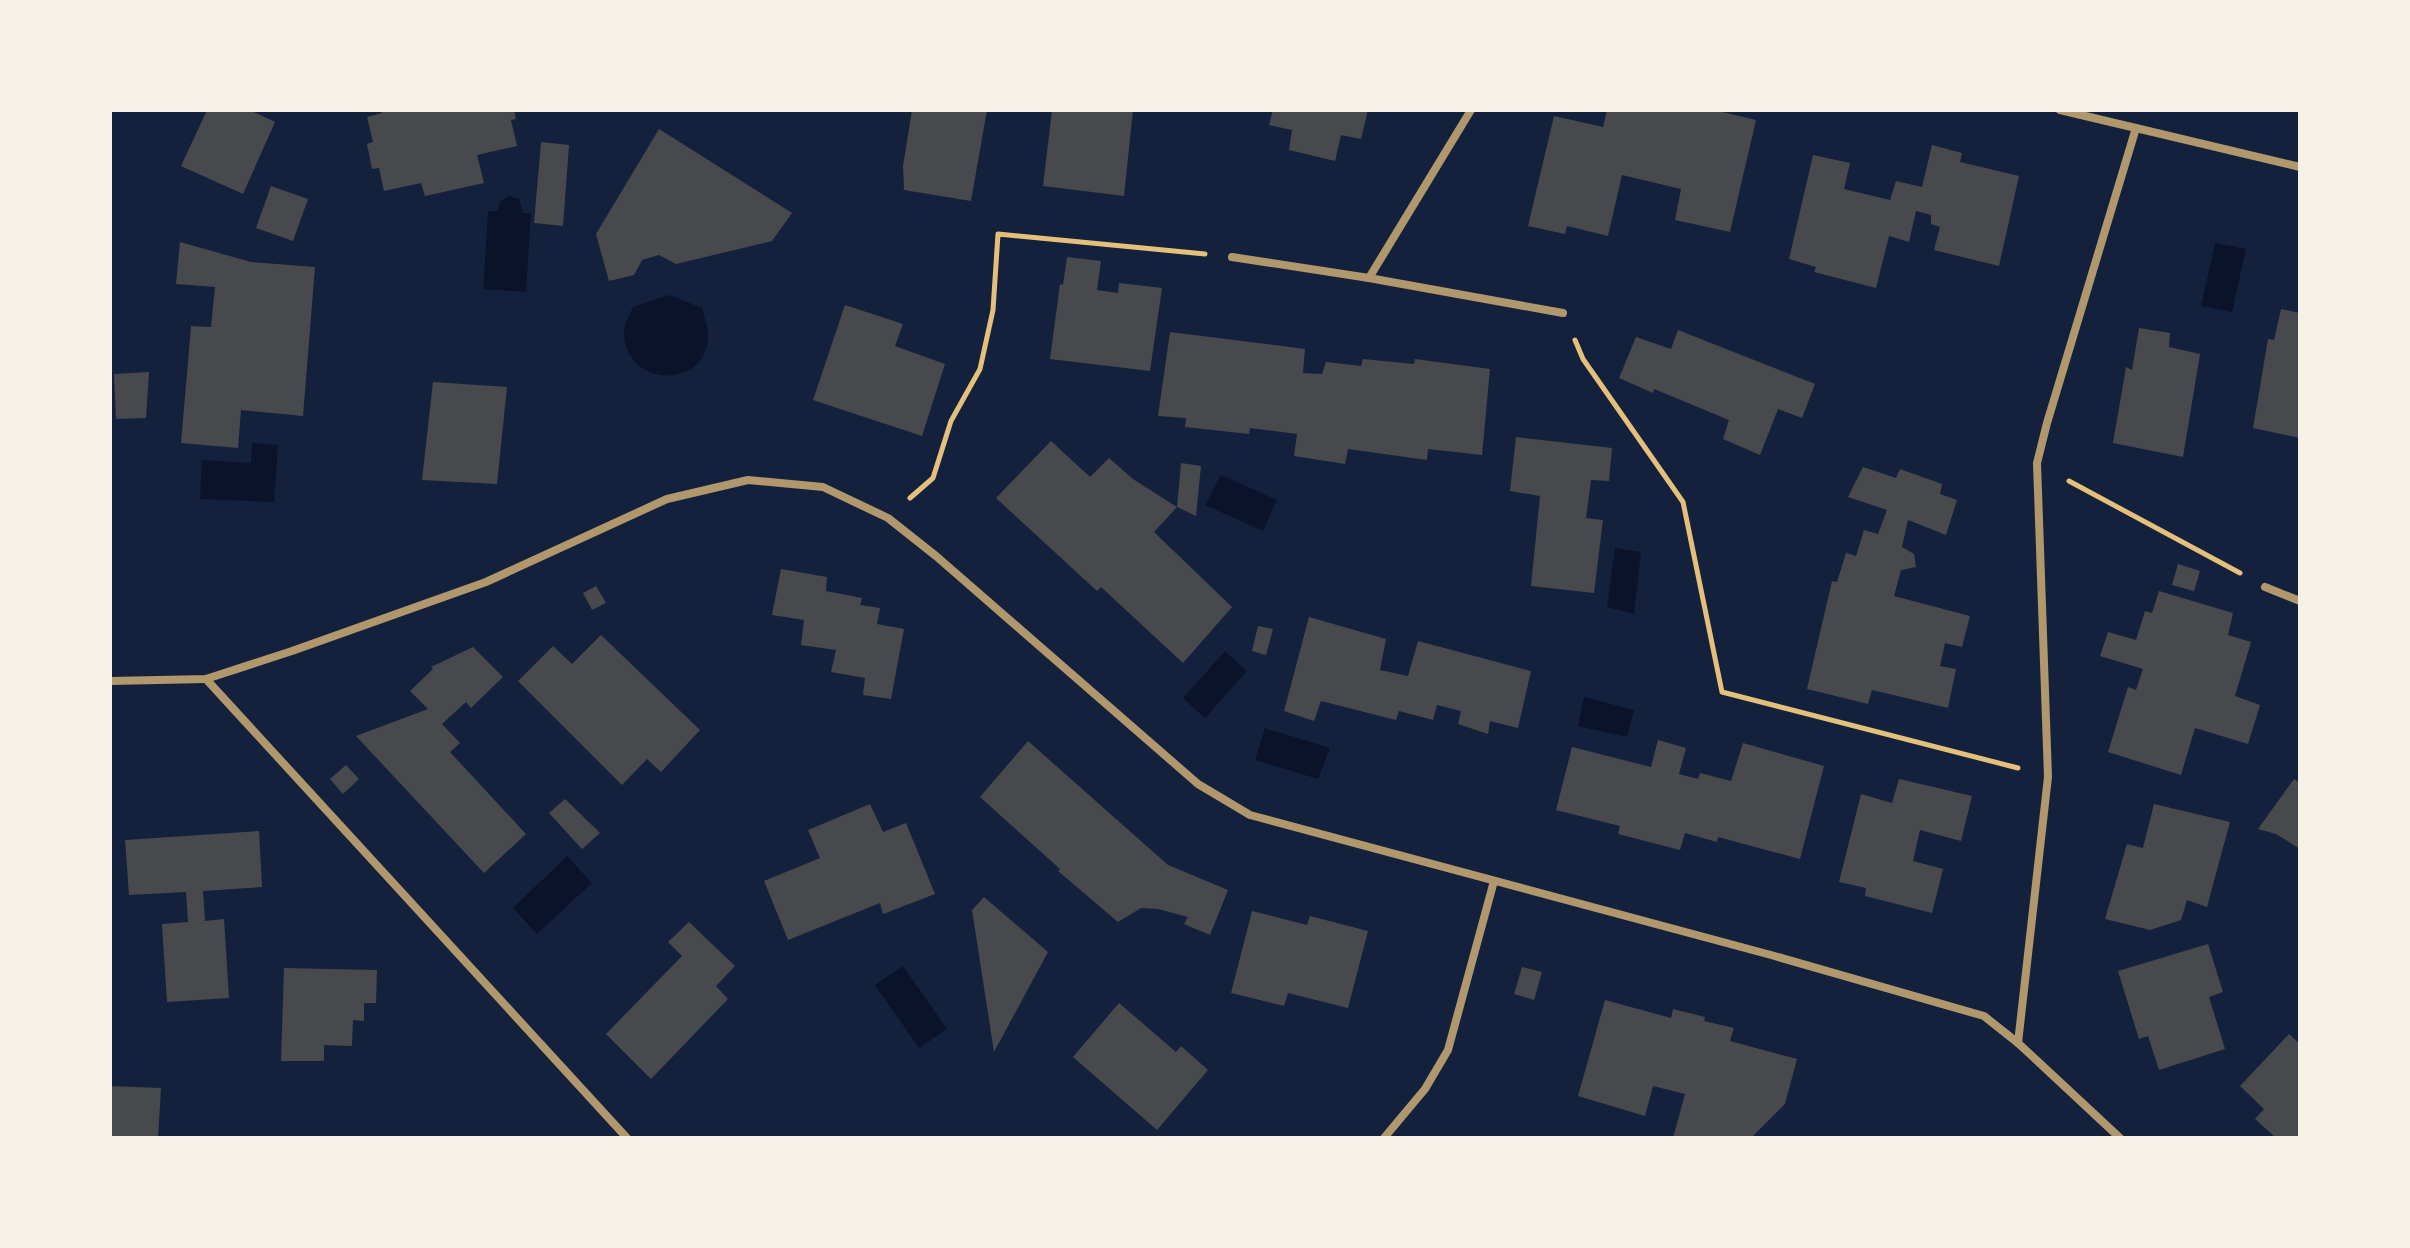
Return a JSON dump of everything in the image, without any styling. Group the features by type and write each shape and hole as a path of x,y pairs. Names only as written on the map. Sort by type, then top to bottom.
{"street":[{"path":"1369,278 1471,110"},
{"path":"2060,110 2300,167"},
{"path":"2018,1043 2048,777 2037,463 2136,128"},
{"path":"1232,257 1563,313"},
{"path":"110,681 206,679 486,582 667,499 748,480 823,487 888,518 936,556 1198,784 1250,815 1771,955 1984,1016 2018,1043 2120,1138"},
{"path":"2265,587 2300,601"},
{"path":"206,679 627,1138"},
{"path":"1384,1138 1425,1089 1448,1050 1494,881"}],"path":[{"path":"888,518 933,478 951,421 980,369 993,310 998,234 1232,257"},
{"path":"1563,313 1583,359 1683,502 1722,692 2048,777"},
{"path":"2037,463 2265,587"}],"water":[{"path":"509,196 519,199 523,213 531,213 526,292 483,289 488,211 498,211 500,202"},
{"path":"2215,243 2246,249 2232,312 2201,306"},
{"path":"669,295 702,308 708,339 703,356 692,368 679,374 663,375 648,371 636,362 627,349 624,330 633,307"},
{"path":"252,443 278,445 274,502 200,499 202,460 251,463"},
{"path":"1221,475 1277,500 1263,531 1205,505"},
{"path":"1615,548 1641,552 1634,614 1607,607"},
{"path":"1225,651 1247,671 1205,718 1183,698"},
{"path":"1584,697 1634,710 1627,737 1578,726"},
{"path":"1265,728 1330,748 1318,779 1255,760"},
{"path":"567,856 592,883 537,934 513,908"},
{"path":"903,966 947,1029 919,1048 875,985"}],"building":[{"path":"207,110 250,110 275,122 243,194 181,166"},
{"path":"382,110 514,110 516,119 511,120 517,146 477,155 484,183 425,196 421,183 384,191 379,168 372,169 367,144 373,142 367,117 382,113"},
{"path":"912,110 987,110 971,201 904,190 903,166"},
{"path":"1052,110 1133,110 1124,196 1043,186"},
{"path":"1273,110 1368,110 1361,139 1341,135 1335,161 1289,150 1292,130 1269,125"},
{"path":"1607,110 1714,110 1756,120 1730,232 1675,220 1681,189 1622,175 1608,236 1567,226 1565,234 1528,226 1554,116 1603,127"},
{"path":"659,129 792,213 772,241 676,264 659,255 642,260 634,275 609,281 596,234"},
{"path":"541,142 569,145 563,226 534,223"},
{"path":"1932,145 1962,153 1960,162 2019,176 1999,266 1934,250 1940,227 1931,224 1931,215 1916,211 1909,242 1889,236 1876,288 1814,272 1816,267 1789,259 1813,155 1850,163 1844,189 1890,200 1896,181 1922,187"},
{"path":"271,186 308,199 293,241 256,228"},
{"path":"180,242 251,262 315,267 303,416 241,410 238,448 181,443 191,326 211,327 215,287 176,284"},
{"path":"1067,257 1101,261 1097,290 1118,293 1119,283 1162,288 1150,371 1050,359 1060,284 1063,285"},
{"path":"845,305 903,324 895,346 945,364 922,436 813,400"},
{"path":"2281,309 2300,313 2300,438 2253,428 2268,339 2274,340"},
{"path":"2139,328 2170,333 2169,347 2200,354 2183,457 2113,443 2126,367 2132,370"},
{"path":"1678,330 1815,384 1802,418 1778,409 1760,455 1723,439 1729,420 1619,378 1636,337 1671,349"},
{"path":"1170,332 1305,349 1303,373 1322,374 1326,362 1361,366 1363,359 1414,364 1415,359 1490,369 1482,455 1428,449 1427,460 1348,449 1345,464 1294,456 1297,434 1250,428 1249,434 1185,427 1186,418 1158,416"},
{"path":"149,372 146,418 116,419 114,374"},
{"path":"433,382 507,387 497,484 422,480"},
{"path":"1516,437 1612,448 1609,481 1591,480 1586,518 1603,520 1594,593 1531,586 1540,496 1510,491"},
{"path":"1051,441 1090,477 1109,458 1133,479 1177,507 1154,532 1232,607 1183,663 1101,587 1097,591 996,498"},
{"path":"1181,463 1201,466 1196,516 1177,507"},
{"path":"1863,467 1896,478 1900,469 1942,484 1940,494 1957,500 1946,535 1908,520 1902,547 1914,554 1916,567 1901,570 1894,596 1970,616 1962,647 1945,643 1940,666 1956,669 1948,708 1872,690 1868,704 1807,689 1832,581 1837,582 1846,553 1856,556 1864,530 1878,534 1887,510 1848,497"},
{"path":"2178,564 2200,571 2194,591 2172,585"},
{"path":"781,569 827,577 826,591 862,598 860,605 880,608 877,624 904,629 891,699 863,695 865,678 831,672 836,650 801,645 804,620 772,615"},
{"path":"596,586 606,603 592,610 583,593"},
{"path":"2159,591 2233,613 2228,635 2251,642 2235,696 2260,705 2248,744 2195,728 2181,775 2108,752 2128,687 2136,690 2143,669 2100,656 2108,632 2136,640 2145,611 2152,613"},
{"path":"1309,617 1386,639 1380,670 1408,676 1418,641 1531,671 1518,728 1490,721 1488,734 1458,724 1461,711 1437,705 1433,720 1399,711 1396,720 1321,701 1314,721 1284,711"},
{"path":"1258,626 1273,629 1266,655 1252,651"},
{"path":"601,635 700,730 661,772 647,759 622,785 518,681 553,646 572,664"},
{"path":"473,647 503,677 471,708 466,702 442,724 460,743 450,752 526,834 484,873 356,736 428,709 410,691 433,669 431,667"},
{"path":"1658,740 1686,748 1679,774 1698,779 1700,773 1731,781 1743,743 1824,766 1800,859 1718,837 1717,842 1685,833 1680,850 1618,834 1620,826 1556,810 1572,747 1651,767"},
{"path":"1028,741 1168,865 1228,890 1210,935 1184,924 1188,917 1158,909 1141,908 1118,922 1058,871 1060,869 980,797"},
{"path":"346,765 359,779 343,794 330,779"},
{"path":"1899,779 1972,796 1961,841 1920,830 1913,861 1943,869 1932,913 1865,896 1866,888 1839,882 1861,794 1892,803"},
{"path":"2294,779 2300,783 2300,849 2276,834 2258,829"},
{"path":"565,799 600,833 582,849 549,813"},
{"path":"870,804 883,832 906,823 935,894 883,914 880,903 788,940 764,881 820,858 808,830"},
{"path":"2154,804 2230,822 2207,907 2187,900 2181,920 2150,930 2105,919 2127,844 2143,848"},
{"path":"259,831 262,887 203,891 205,921 224,919 229,998 167,1002 162,924 188,922 186,892 129,895 125,840"},
{"path":"984,897 1048,952 994,1052 972,910"},
{"path":"1252,911 1307,925 1310,916 1368,931 1348,1008 1288,993 1284,1006 1231,993"},
{"path":"689,922 735,966 716,986 728,999 651,1079 606,1034 682,956 668,942"},
{"path":"2208,944 2223,992 2209,997 2225,1049 2159,1070 2148,1036 2139,1039 2118,971"},
{"path":"1522,967 1542,972 1534,1000 1514,994"},
{"path":"284,968 377,970 376,1003 364,1003 364,1021 353,1020 352,1046 324,1045 324,1061 281,1061"},
{"path":"1605,1000 1671,1018 1673,1009 1705,1017 1704,1021 1734,1028 1730,1041 1797,1059 1785,1104 1751,1138 1673,1138 1685,1094 1653,1086 1645,1116 1578,1096"},
{"path":"1119,1003 1176,1052 1181,1046 1208,1070 1157,1130 1073,1057"},
{"path":"2289,1034 2300,1044 2300,1138 2276,1138 2255,1119 2264,1109 2240,1086"},
{"path":"110,1086 161,1088 158,1138 110,1138"}]}
